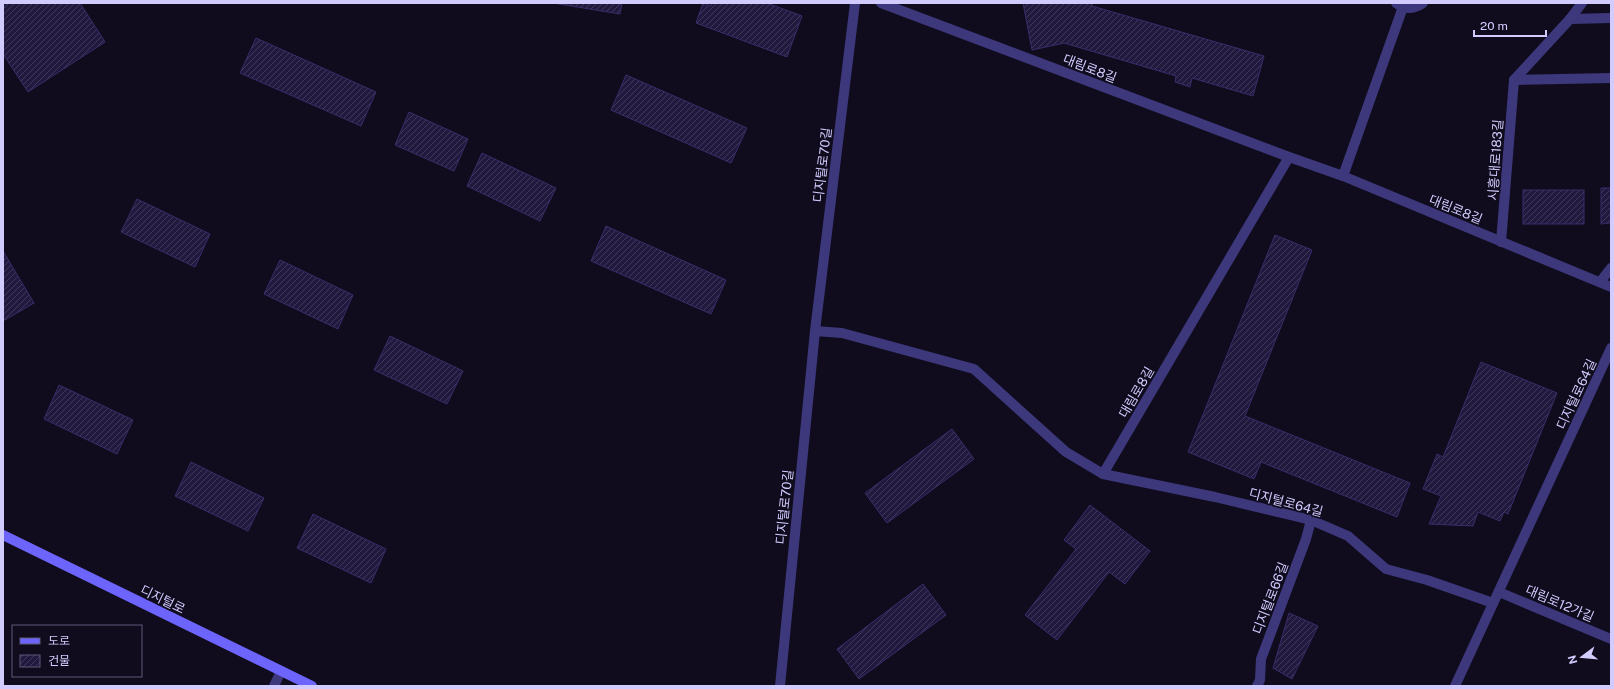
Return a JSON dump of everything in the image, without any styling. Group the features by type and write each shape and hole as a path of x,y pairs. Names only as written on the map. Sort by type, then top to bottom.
{"main road":[{"name":"디지털로","path":"3,535 312,686"}],"street":[{"name":"디지털로70길","path":"780,686 815,331 855,3"},
{"name":"대림로8길","path":"881,3 1343,176 1611,287"},
{"path":"1343,176 1399,5 1412,8 1423,3"},
{"path":"1514,80 1570,19 1582,3"},
{"path":"1570,19 1611,18"},
{"path":"1514,80 1611,78"},
{"name":"시흥대로183길","path":"1501,242 1514,80"},
{"name":"대림로8길","path":"1102,474 1289,157"},
{"path":"1600,282 1611,268"},
{"path":"815,331 842,333 974,369 1066,452 1102,474"},
{"name":"디지털로64길","path":"1456,686 1611,348"},
{"name":"디지털로64길","path":"1102,474 1215,497 1311,520 1348,536 1386,569 1427,580 1493,603"},
{"name":"디지털로66길","path":"1257,686 1260,680 1261,659 1306,539 1311,520"},
{"name":"대림로12가길","path":"1499,592 1611,639"},
{"path":"274,686 281,671"}],"building":[{"path":"3,3 80,3 105,42 28,92 3,54"},
{"path":"553,3 622,3 620,14"},
{"path":"703,3 711,6 712,3 767,3 802,16 787,57 696,23"},
{"path":"1023,3 1092,3 1092,6 1264,56 1253,96 1192,78 1190,87 1175,82 1176,76 1064,43 1032,50"},
{"path":"256,38 376,92 361,126 240,73"},
{"path":"626,75 747,128 731,163 611,110"},
{"path":"409,112 468,139 454,171 395,145"},
{"path":"482,153 556,188 540,221 467,186"},
{"path":"1601,188 1611,188 1611,223 1601,224"},
{"path":"1523,190 1584,190 1584,224 1523,224"},
{"path":"137,199 210,234 195,267 121,232"},
{"path":"606,226 726,280 711,314 591,261"},
{"path":"1275,235 1312,250 1245,416 1410,483 1397,517 1261,462 1254,479 1188,452"},
{"path":"3,251 34,303 3,321"},
{"path":"280,260 353,295 338,329 264,294"},
{"path":"390,336 463,371 447,404 374,370"},
{"path":"1481,362 1557,393 1508,514 1504,512 1500,521 1478,512 1473,526 1429,524 1441,496 1423,489 1437,454 1443,457"},
{"path":"59,385 133,420 117,454 44,419"},
{"path":"952,429 974,459 887,523 865,493"},
{"path":"191,462 264,498 248,531 175,496"},
{"path":"1090,505 1150,551 1125,584 1109,572 1057,640 1025,615 1076,549 1064,540"},
{"path":"313,514 386,549 371,583 297,548"},
{"path":"923,584 946,615 859,679 837,649"},
{"path":"1289,613 1318,626 1292,679 1273,668"}]}
